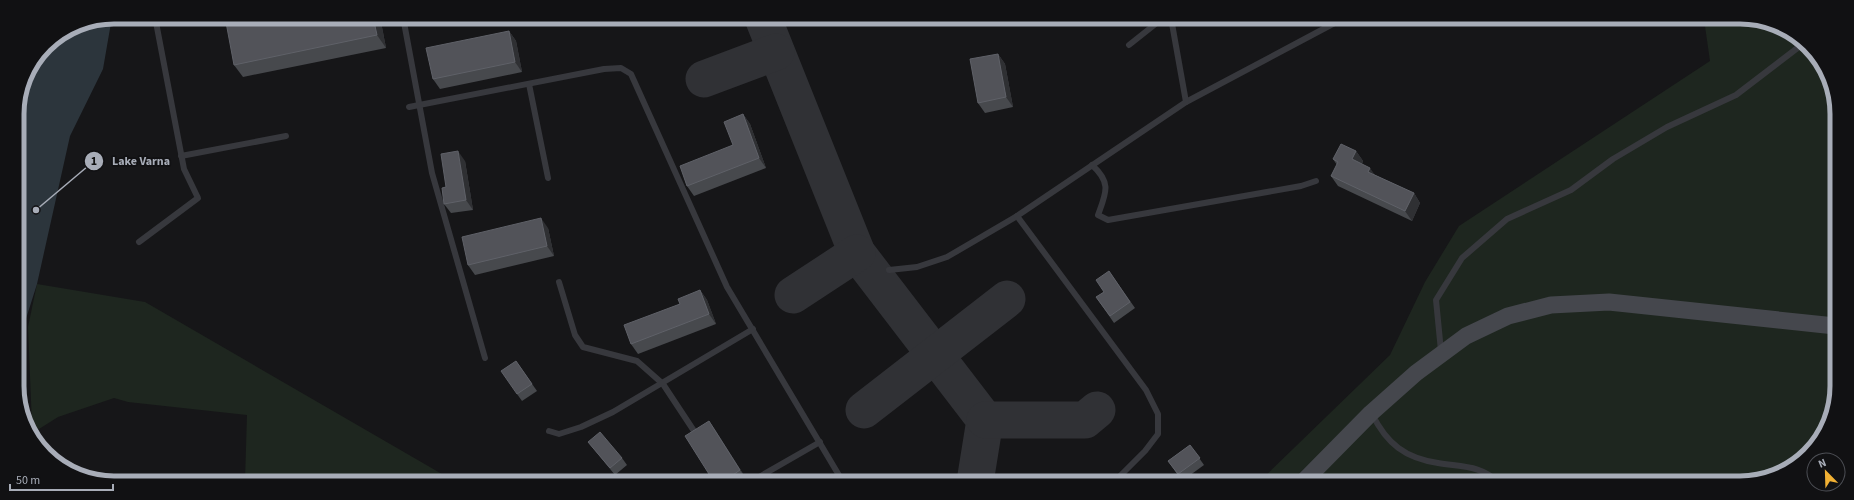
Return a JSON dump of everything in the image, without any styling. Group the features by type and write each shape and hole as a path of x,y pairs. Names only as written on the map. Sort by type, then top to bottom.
{"street":[{"path":"1309,476 1371,413 1416,373 1466,336 1508,316 1551,305 1609,302 1830,325"}],"lane":[{"path":"139,242 198,198 184,169 156,24"},
{"path":"404,24 432,174 485,358"},
{"path":"1129,45 1155,24"},
{"path":"1172,24 1186,102"},
{"path":"889,270 917,267 947,257 1017,216 1186,102 1333,24"},
{"path":"1442,353 1436,300 1462,258 1507,219 1571,190 1613,159 1667,126 1736,95 1799,46"},
{"path":"409,107 604,69 621,68 630,74 727,287 840,476"},
{"path":"529,84 548,178"},
{"path":"181,156 286,136"},
{"path":"1092,165 1101,173 1106,183 1106,193 1098,214 1108,220 1301,186 1316,181"},
{"path":"1017,216 1146,390 1158,414 1158,434 1145,451 1120,476"},
{"path":"559,282 575,335 583,347 638,362 662,384 696,434"},
{"path":"549,431 559,434 581,427 613,412 752,329"},
{"path":"1371,413 1379,427 1392,444 1415,458 1480,469 1492,476"},
{"path":"761,476 820,442"}],"shaded area":[{"path":"111,24 103,69 70,136 37,284 24,325 24,108 27,91 39,64 55,46 69,36 80,31 91,27"},
{"path":"1705,24 1746,24 1780,33 1804,50 1815,64 1825,85 1830,108 1830,392 1821,426 1808,445 1799,454 1785,464 1763,473 1746,476 1265,476 1390,355 1425,282 1459,226 1710,61"},
{"path":"37,284 145,302 445,476 245,476 247,415 128,402 114,398 58,417 39,429 34,426 32,422 28,327"}],"building":[{"path":"226,24 375,24 377,35 234,65"},
{"path":"509,31 515,62 433,79 426,48"},
{"path":"998,54 1006,97 978,103 970,59"},
{"path":"743,114 759,158 687,186 680,166 733,145 724,122"},
{"path":"1341,144 1356,151 1352,159 1370,168 1368,172 1414,193 1405,211 1331,176 1338,162 1333,159"},
{"path":"458,151 466,200 444,204 442,188 446,187 441,154"},
{"path":"541,218 547,246 468,265 462,237"},
{"path":"1109,271 1130,302 1110,316 1096,297 1104,292 1096,280"},
{"path":"700,290 709,314 631,344 624,325 680,304 678,299"},
{"path":"516,361 532,384 517,394 501,371"},
{"path":"709,421 740,470 732,476 710,476 685,436"},
{"path":"600,432 622,458 610,468 588,442"},
{"path":"1190,445 1200,458 1178,474 1168,461"}],"taxiway":[{"path":"765,24 857,253 985,420 976,476"},
{"path":"704,79 776,52"},
{"path":"793,295 857,253"},
{"path":"864,410 1007,299"},
{"path":"985,420 1085,420 1097,410"}],"place":[{"name":"Lake Varna","path":"36,210"}]}
